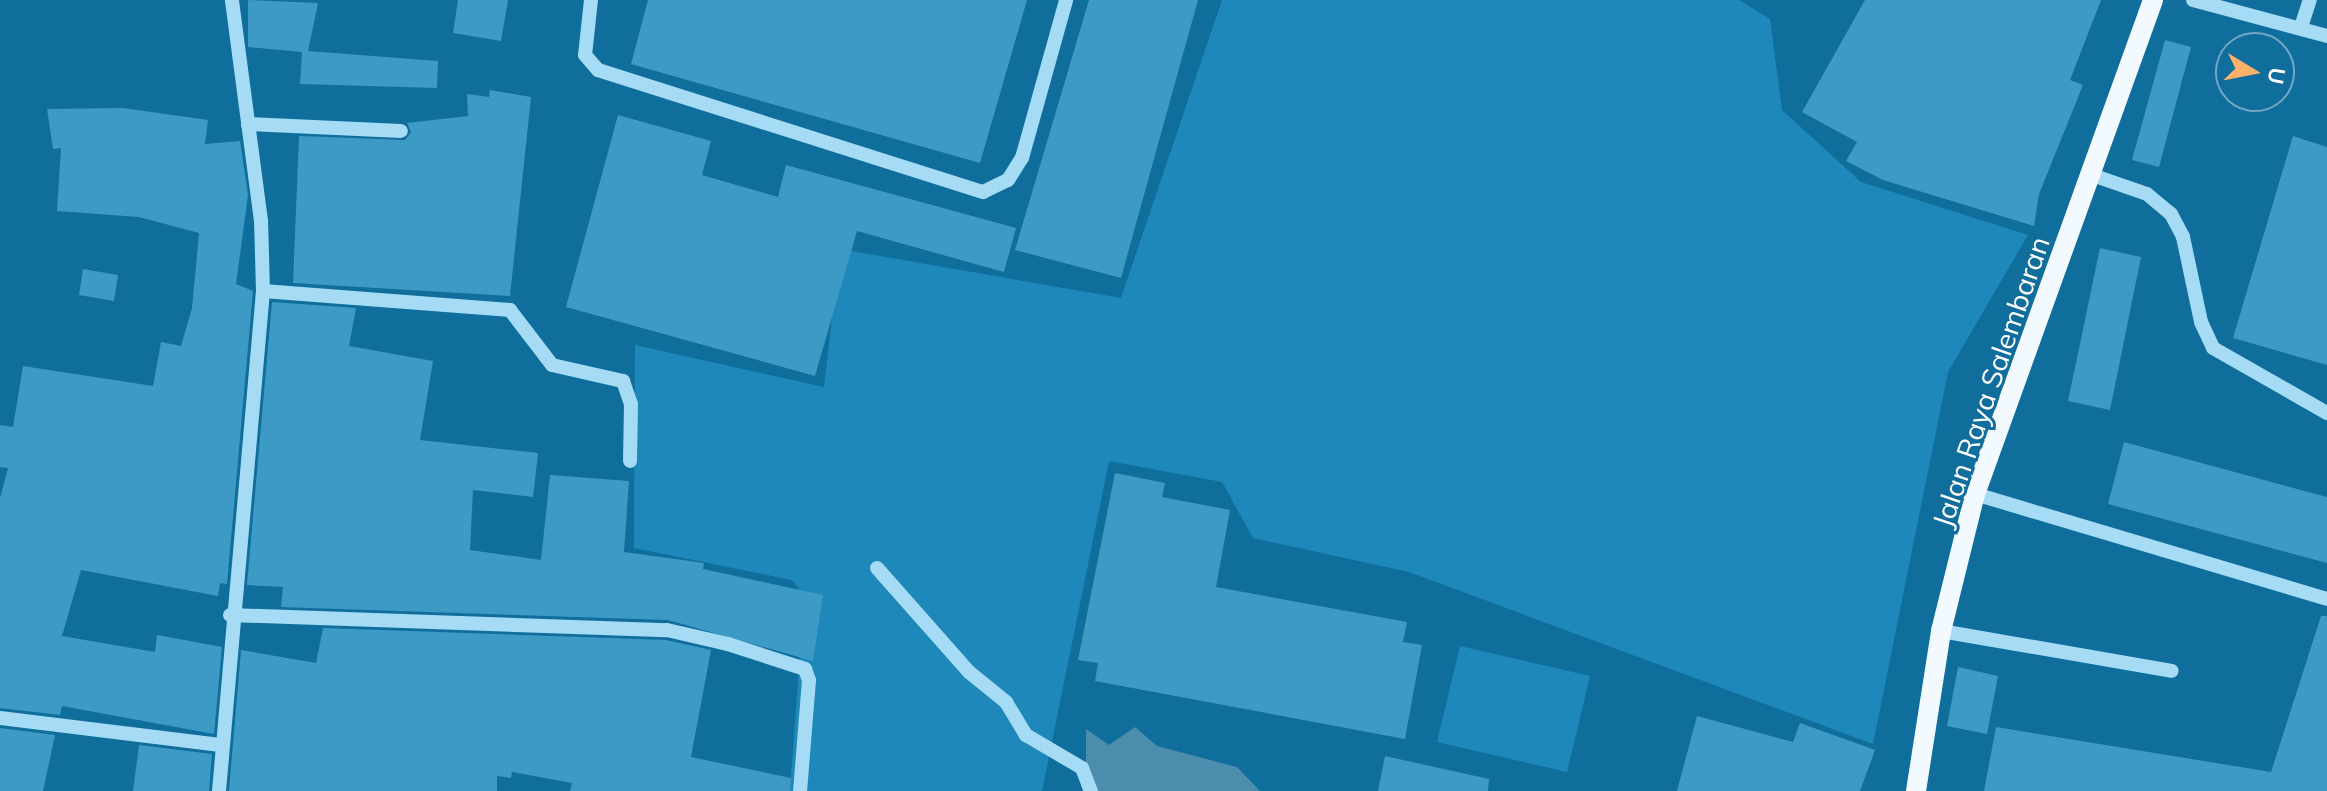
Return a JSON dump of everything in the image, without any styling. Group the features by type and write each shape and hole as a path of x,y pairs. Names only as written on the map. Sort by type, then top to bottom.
{"main road":[{"name":"Jalan Raya Salembaran","path":"1916,791 1941,631 1975,494 2095,176 2153,0"}],"street":[{"path":"219,791 230,615 256,416 263,291 248,124 232,0"},
{"path":"591,0 585,55 598,70 983,192 1008,180 1022,158 1066,0"},
{"path":"2193,0 2327,36"},
{"path":"2301,27 2310,0"},
{"path":"248,124 401,131"},
{"path":"2095,176 2147,194 2171,214 2183,237 2201,322 2213,348 2327,413"},
{"path":"263,291 510,310 552,365 623,381 631,404 630,461"},
{"path":"1975,494 2327,599"},
{"path":"877,568 969,672 1006,702 1026,735 1082,768 1091,791"},
{"path":"230,615 667,630 728,644 805,669 809,680 800,791"},
{"path":"1941,631 2172,671"},
{"path":"0,718 220,745"}],"shaded area":[{"path":"1222,0 1739,0 1770,19 1782,110 1861,182 2028,235 1948,372 1873,744 1409,572 1253,538 1222,482 1109,461 1042,791 790,791 804,596 792,580 634,548 635,345 824,387 840,249 1121,298"},
{"path":"1460,646 1590,676 1567,772 1437,742"},
{"path":"1135,727 1157,746 1237,767 1260,791 1096,791 1086,764 1086,729 1109,745"}],"building":[{"path":"248,0 318,3 308,51 438,61 437,88 300,84 302,52 248,47"},
{"path":"458,0 508,0 501,41 453,33"},
{"path":"648,0 1027,0 980,163 631,64"},
{"path":"1089,0 1198,0 1121,278 1015,250"},
{"path":"1865,0 2101,0 2070,80 2083,85 2039,194 2034,226 1883,180 1846,161 1857,142 1802,112"},
{"path":"2165,40 2191,47 2159,167 2132,160"},
{"path":"490,90 531,97 510,296 293,283 299,136 405,140 411,132 407,123 468,116 467,94 489,97"},
{"path":"123,108 208,120 205,144 240,141 248,195 236,284 253,291 227,584 220,583 218,596 81,570 62,636 155,652 157,635 222,647 214,734 62,706 60,715 0,708 0,498 8,468 0,467 0,425 13,427 23,366 153,386 161,342 181,346 192,308 199,233 139,217 57,211 61,148 53,149 47,109"},
{"path":"618,115 711,141 702,175 778,197 786,165 1016,228 1004,272 857,231 815,376 566,307"},
{"path":"2293,136 2327,147 2327,365 2233,338"},
{"path":"2100,248 2141,257 2110,410 2068,401"},
{"path":"83,269 118,275 114,301 79,295"},
{"path":"272,302 356,308 349,346 433,361 420,440 538,453 533,497 473,490 470,550 541,560 550,475 629,481 624,552 704,563 703,569 823,595 813,661 668,620 281,607 283,587 247,585"},
{"path":"2124,442 2327,497 2327,563 2108,504"},
{"path":"1115,473 1165,483 1162,497 1230,510 1216,587 1407,622 1403,642 1422,645 1405,739 1095,681 1098,663 1078,660"},
{"path":"2321,616 2327,616 2327,791 1984,791 1996,727 2271,772"},
{"path":"323,628 666,640 711,650 691,757 791,778 790,791 570,791 572,783 512,772 511,778 497,776 497,791 229,791 241,650 316,663"},
{"path":"1958,667 1998,676 1987,734 1947,726"},
{"path":"1697,716 1793,742 1800,723 1875,750 1860,791 1677,791"},
{"path":"0,728 55,735 43,791 0,791"},
{"path":"139,745 212,754 209,791 133,791"},
{"path":"1385,756 1489,779 1488,791 1378,791"}]}
